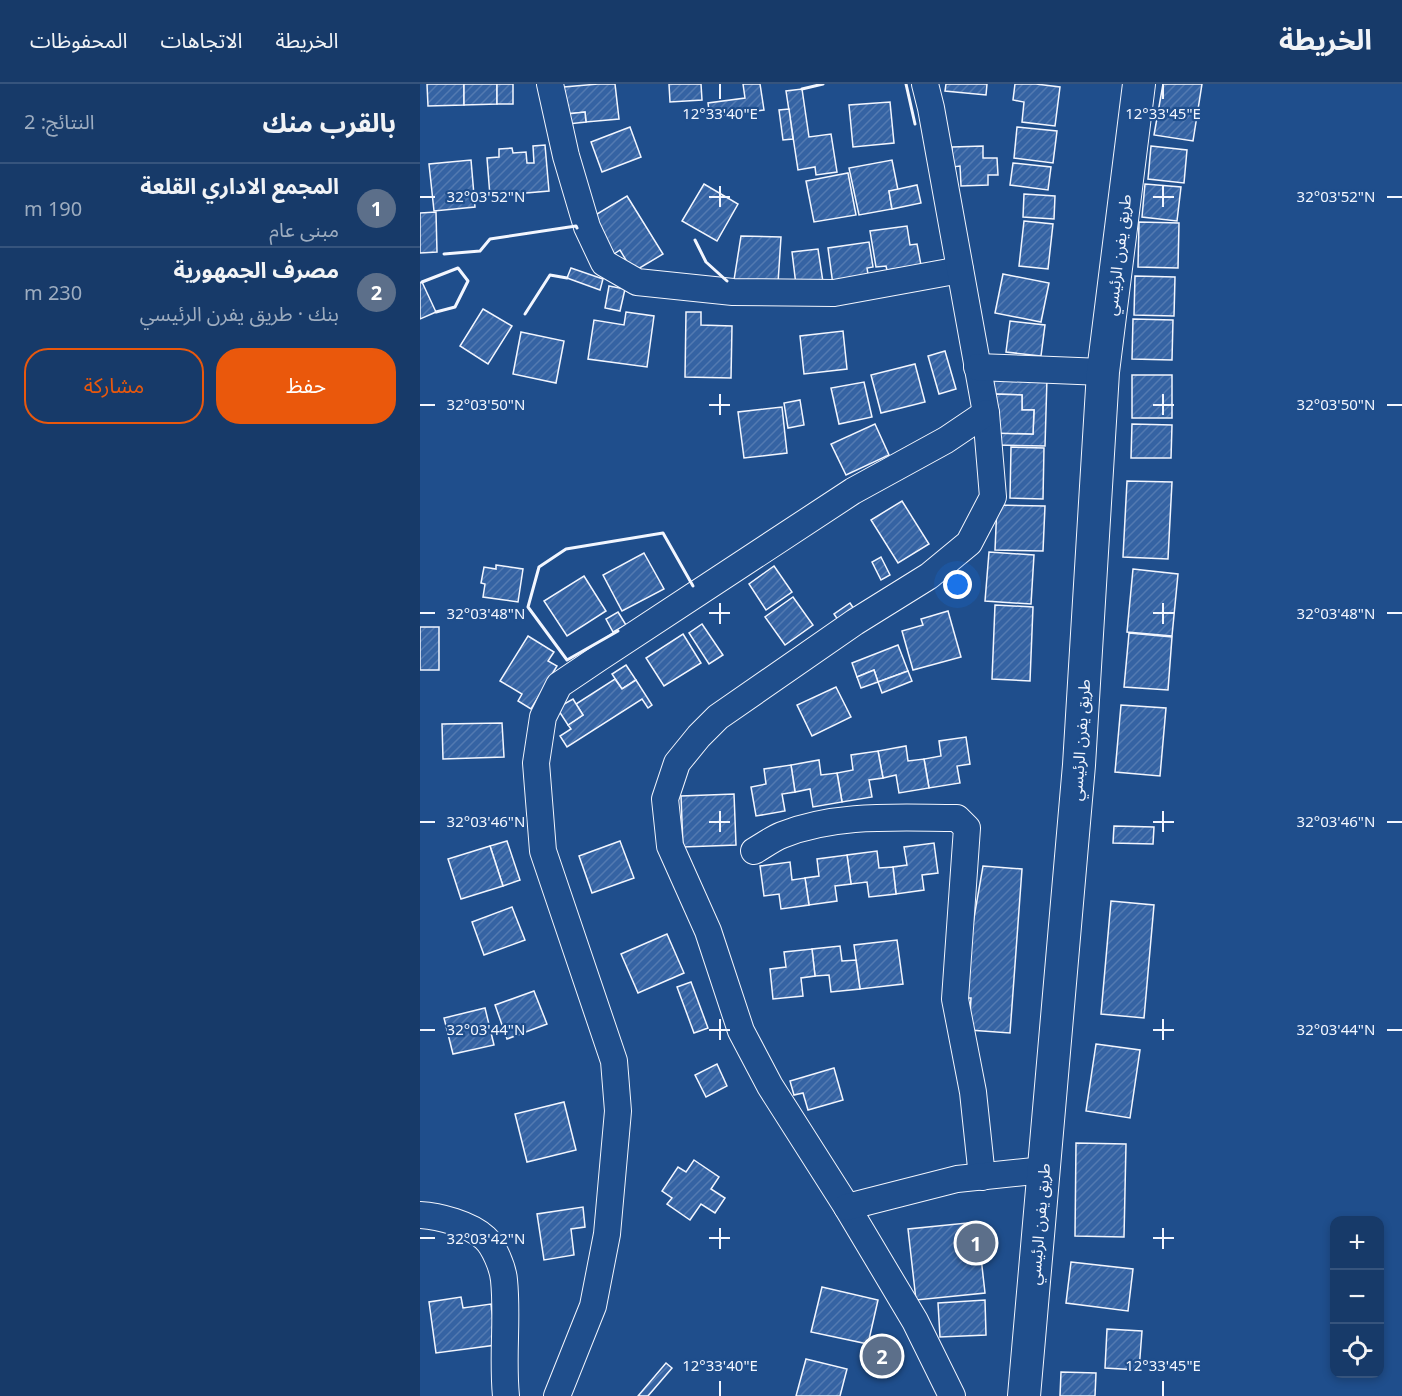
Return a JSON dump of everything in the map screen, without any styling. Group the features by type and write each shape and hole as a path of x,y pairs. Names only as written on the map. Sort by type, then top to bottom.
{"main road":[{"name":"طريق يفرن الرئيسي","path":"1024,1396 1079,765 1103,372 1139,84"}],"street":[{"path":"550,84 566,156 587,227 604,263 637,282 733,292 834,293 960,270"},
{"path":"925,84 986,413 993,497 969,543 929,576 855,622 718,717 677,763 665,799 670,846 708,931 741,1031 770,1086 847,1207 915,1321 952,1396"},
{"path":"977,367 1103,372"},
{"path":"557,1396 593,1306 607,1234 618,1111 614,1061 543,851 536,763 543,717 559,685 853,492 946,440 986,413"},
{"path":"754,851 782,835 830,822 957,818 967,828 956,999 973,1092 982,1177"},
{"path":"847,1207 957,1179 1044,1170"},
{"path":"420,1215 442,1218 463,1226 485,1238 496,1255 504,1278 506,1396"}],"building":[{"path":"427,84 464,84 464,105 428,106"},
{"path":"464,84 497,84 497,104 464,105"},
{"path":"497,84 513,84 513,104 497,104"},
{"path":"615,84 619,119 586,122 585,112 567,114 564,87"},
{"path":"669,84 701,84 702,100 670,102"},
{"path":"743,84 760,84 764,110 710,117 708,103 745,98"},
{"path":"946,84 987,84 986,95 945,91"},
{"path":"1015,84 1060,87 1055,126 1022,122 1024,102 1013,100"},
{"path":"1163,84 1202,84 1193,141 1154,135"},
{"path":"802,89 809,137 831,134 837,172 816,175 815,167 798,170 786,91"},
{"path":"890,102 894,143 853,147 849,105"},
{"path":"789,109 793,139 783,140 779,110"},
{"path":"585,112 586,122 568,124 567,114"},
{"path":"630,127 641,157 602,172 591,142"},
{"path":"1017,127 1057,131 1053,163 1014,158"},
{"path":"545,145 549,191 490,196 487,158 499,157 499,149 512,148 513,153 526,152 527,163 534,163 533,146"},
{"path":"983,146 983,158 997,158 998,175 988,175 988,185 961,186 960,166 953,167 952,147"},
{"path":"1151,146 1187,150 1184,183 1148,179"},
{"path":"471,160 475,207 434,211 429,164"},
{"path":"892,160 898,190 889,191 892,209 859,215 849,168"},
{"path":"1013,163 1051,167 1048,190 1010,185"},
{"path":"848,173 856,215 814,222 806,181"},
{"path":"704,184 738,204 717,241 682,221"},
{"path":"1145,184 1181,187 1177,221 1142,217"},
{"path":"917,185 921,203 892,209 889,191"},
{"path":"1024,194 1055,196 1054,219 1023,217"},
{"path":"627,196 663,254 633,272 620,250 614,254 592,217"},
{"path":"436,212 437,252 420,253 420,213"},
{"path":"1024,221 1053,224 1048,269 1019,266"},
{"path":"1139,222 1179,223 1178,268 1138,267"},
{"path":"907,226 910,245 917,244 921,265 887,270 886,266 876,267 870,231"},
{"path":"741,236 781,237 778,283 734,280"},
{"path":"869,242 873,267 867,268 869,280 833,285 828,248"},
{"path":"818,249 823,282 796,285 792,252"},
{"path":"571,268 603,279 600,290 567,278"},
{"path":"1003,274 1049,283 1041,322 995,313"},
{"path":"1135,276 1175,277 1174,316 1134,315"},
{"path":"422,282 436,312 420,319 420,283"},
{"path":"609,286 625,289 620,311 605,308"},
{"path":"483,309 512,326 488,364 460,346"},
{"path":"626,312 654,316 647,367 588,359 594,320 624,325"},
{"path":"686,312 701,312 701,325 732,326 731,378 685,377"},
{"path":"1133,319 1173,320 1172,360 1132,359"},
{"path":"1010,321 1045,325 1041,356 1006,352"},
{"path":"843,331 847,369 804,374 800,336"},
{"path":"521,332 564,341 556,383 513,374"},
{"path":"945,351 956,389 939,394 928,356"},
{"path":"915,364 925,402 881,413 871,375"},
{"path":"1132,375 1172,375 1172,418 1132,418"},
{"path":"992,377 1047,378 1045,446 997,445 997,433 1033,434 1034,410 1022,410 1022,395 992,394"},
{"path":"864,382 872,417 839,424 831,388"},
{"path":"992,394 1022,395 1022,410 1034,410 1033,434 991,433"},
{"path":"800,400 804,425 788,428 784,403"},
{"path":"782,407 787,453 744,458 738,412"},
{"path":"875,424 889,455 846,475 831,444"},
{"path":"1132,424 1172,425 1171,458 1131,458"},
{"path":"1011,447 1044,448 1043,499 1010,498"},
{"path":"1127,481 1172,482 1168,559 1123,557"},
{"path":"902,501 929,544 898,563 871,520"},
{"path":"997,505 1045,506 1043,551 995,550"},
{"path":"989,552 1034,555 1031,604 985,601"},
{"path":"644,553 664,589 622,611 603,575"},
{"path":"881,557 890,575 881,580 872,562"},
{"path":"496,565 523,569 518,602 483,597 485,584 481,583 484,567 496,569"},
{"path":"774,566 792,592 766,610 749,584"},
{"path":"1133,569 1178,574 1172,636 1127,632"},
{"path":"584,576 606,611 567,636 544,601"},
{"path":"793,597 813,625 785,645 765,617"},
{"path":"850,603 856,612 840,623 834,614"},
{"path":"995,605 1033,607 1030,681 992,679"},
{"path":"948,611 961,657 913,670 902,631 923,625 921,619"},
{"path":"618,612 626,625 613,632 606,619"},
{"path":"702,624 723,655 709,664 689,633"},
{"path":"420,627 439,627 439,670 420,670"},
{"path":"1129,633 1172,637 1168,690 1124,687"},
{"path":"683,634 701,663 664,686 646,658"},
{"path":"528,636 554,652 548,661 557,666 531,709 518,701 522,694 500,681"},
{"path":"898,645 908,671 878,682 874,670 857,677 852,663"},
{"path":"626,665 636,680 622,689 612,674"},
{"path":"874,670 878,682 861,688 857,677"},
{"path":"908,671 912,681 882,693 878,682"},
{"path":"615,679 622,689 636,680 652,705 648,708 642,699 567,747 560,736 571,729 568,725 583,715 576,704"},
{"path":"836,687 851,717 812,736 797,705"},
{"path":"573,699 583,715 568,725 557,708"},
{"path":"1121,705 1166,708 1160,776 1115,772"},
{"path":"502,723 504,757 443,759 442,724"},
{"path":"966,737 970,764 957,766 960,783 929,788 924,759 941,756 939,741"},
{"path":"906,746 908,761 924,759 929,788 899,793 896,775 883,778 878,751"},
{"path":"878,751 883,778 869,780 872,797 842,802 837,773 853,770 851,755"},
{"path":"819,760 821,775 837,773 842,802 813,807 810,789 795,792 791,765"},
{"path":"791,765 795,792 782,794 785,811 756,816 751,787 766,784 764,769"},
{"path":"734,794 736,845 683,847 681,796"},
{"path":"1114,826 1154,827 1153,844 1113,843"},
{"path":"507,841 520,880 503,886 490,846"},
{"path":"620,841 634,878 592,893 579,856"},
{"path":"934,843 938,873 922,875 924,890 896,894 893,867 907,865 904,847"},
{"path":"490,846 503,886 461,899 448,859"},
{"path":"877,851 879,868 893,867 896,894 869,897 867,882 851,884 847,855"},
{"path":"847,855 851,884 835,886 837,901 809,905 805,878 819,876 817,859"},
{"path":"790,862 792,880 805,878 809,905 781,909 779,894 764,896 760,866"},
{"path":"983,866 1022,869 1010,1033 969,1030 971,998 963,998 964,975"},
{"path":"1111,901 1154,905 1144,1018 1101,1014"},
{"path":"512,907 525,940 484,955 472,922"},
{"path":"667,934 684,973 638,993 621,954"},
{"path":"897,940 903,984 860,989 854,945"},
{"path":"840,946 842,961 856,960 860,989 831,992 829,975 815,976 812,949"},
{"path":"812,949 815,976 801,978 803,996 773,999 770,969 786,967 784,952"},
{"path":"691,982 708,1028 694,1033 677,987"},
{"path":"534,991 547,1024 507,1039 495,1005"},
{"path":"485,1008 494,1045 453,1054 444,1018"},
{"path":"1096,1044 1140,1050 1130,1118 1086,1111"},
{"path":"717,1064 727,1086 706,1097 695,1075"},
{"path":"834,1068 843,1100 808,1110 803,1093 794,1095 790,1081"},
{"path":"564,1102 576,1150 527,1162 515,1114"},
{"path":"1076,1143 1126,1144 1124,1237 1075,1236"},
{"path":"694,1160 719,1177 711,1189 725,1198 715,1213 701,1204 690,1220 667,1204 672,1198 662,1191 678,1167 686,1172"},
{"path":"583,1207 585,1227 571,1229 574,1255 544,1260 537,1214"},
{"path":"977,1222 985,1293 916,1300 908,1229"},
{"path":"1071,1262 1133,1269 1128,1311 1066,1303"},
{"path":"822,1287 878,1300 868,1344 811,1332"},
{"path":"461,1297 463,1308 491,1304 496,1345 436,1353 429,1302"},
{"path":"985,1300 986,1335 940,1337 938,1303"},
{"path":"1107,1329 1142,1331 1139,1370 1105,1368"},
{"path":"806,1359 847,1369 840,1396 796,1396"},
{"path":"666,1363 672,1368 648,1396 638,1396"},
{"path":"1061,1372 1096,1373 1095,1396 1060,1396"}],"wall":[{"path":"802,89 823,84"},
{"path":"906,84 915,124"},
{"path":"444,254 480,251 490,239 576,226 577,228"},
{"path":"695,240 706,262 727,281"},
{"path":"422,282 458,268 468,281 455,307 436,312"},
{"path":"525,314 550,275 567,278"},
{"path":"618,631 567,660 528,607 539,567 566,549 663,533 693,586"}],"place":[{"name":"المجمع الاداري القلعة","path":"976,1243"},
{"name":"مصرف الجمهورية","path":"882,1356"}]}
